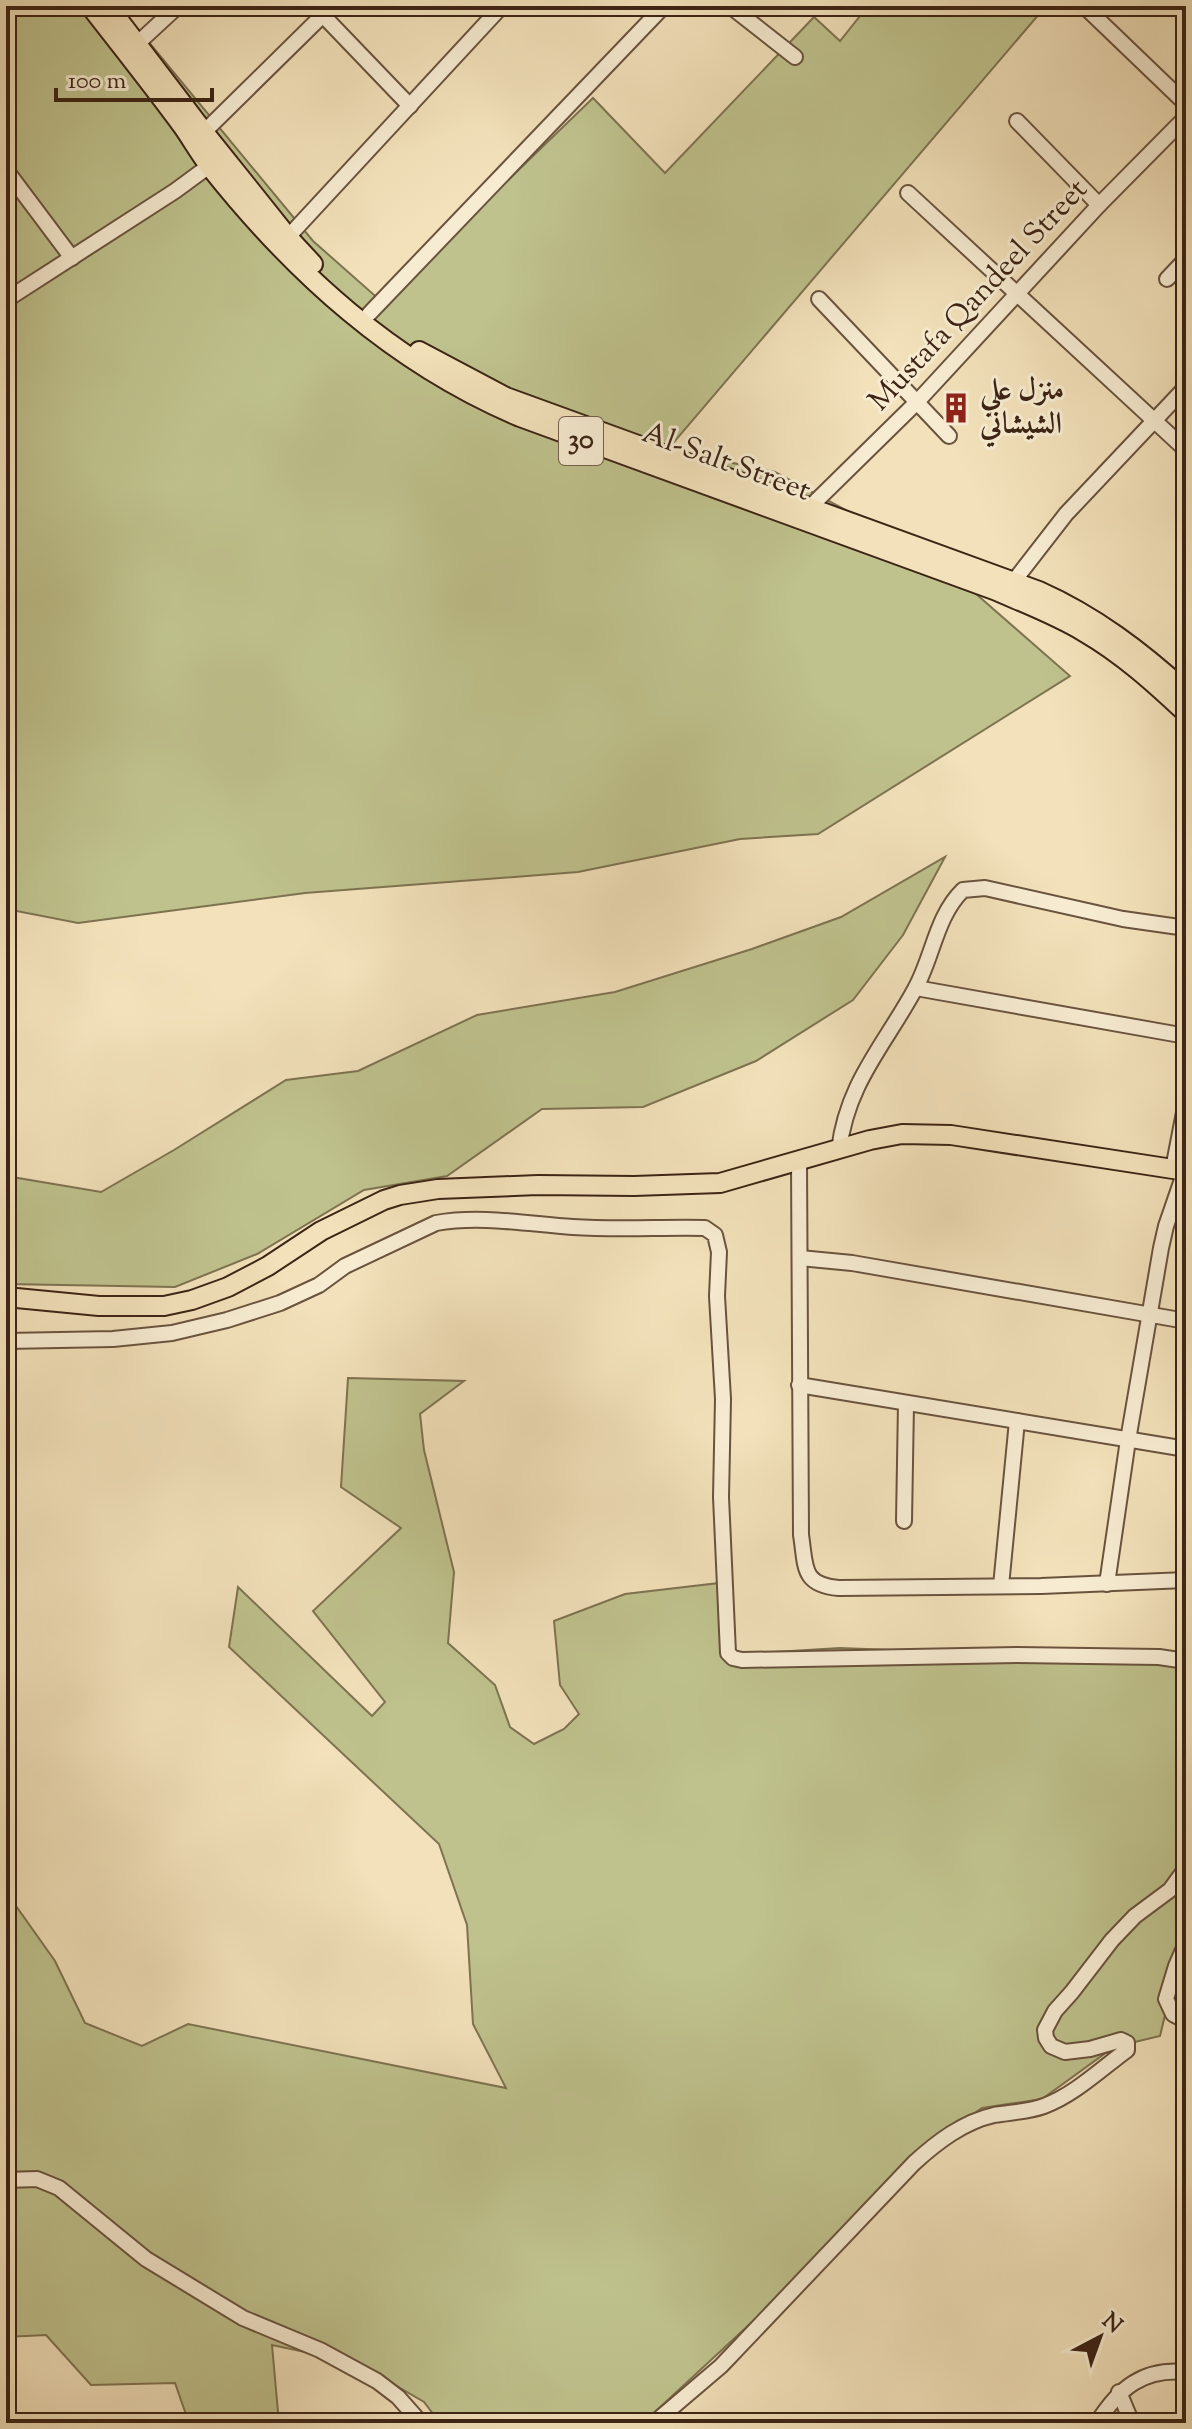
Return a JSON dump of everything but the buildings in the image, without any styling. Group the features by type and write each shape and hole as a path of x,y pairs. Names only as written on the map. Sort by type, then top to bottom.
{"main road":[{"name":"Al-Salt Street","path":"90,6 183,127 209,166 282,249 331,297 391,346 485,402 574,438 994,590 1045,612 1083,631 1118,654 1154,682 1186,713"},
{"name":"Al-Salt Street","path":"108,6 288,237 322,273 369,314 423,354 506,397 808,509 1014,581 1074,608 1117,634 1186,692"},
{"path":"6,1297 99,1306 164,1306 228,1287 268,1266 321,1231 400,1195 438,1189 538,1185 710,1184 902,1134 951,1135 1181,1170"}],"street":[{"path":"138,43 178,6"},
{"path":"288,237 502,6"},
{"path":"369,314 664,6"},
{"path":"730,6 795,57"},
{"path":"1084,6 1186,104"},
{"path":"204,132 323,9 410,106"},
{"name":"Mustafa Qandeel Street","path":"808,509 917,402 1099,205 1186,117"},
{"path":"1017,121 1099,205"},
{"path":"6,300 209,166"},
{"path":"6,170 72,258"},
{"path":"908,193 1186,450"},
{"path":"1167,279 1186,259"},
{"path":"819,299 949,436"},
{"path":"1014,581 1066,514 1186,387"},
{"path":"839,1150 842,1125 857,1084 916,988 950,904 963,890 985,888 1123,919 1186,928"},
{"path":"916,988 1186,1036"},
{"path":"1107,1584 1150,1313 1166,1226 1181,1170 1186,1102"},
{"path":"799,1161 801,1535 808,1572 813,1581 818,1585 839,1588 1186,1580"},
{"path":"6,1341 113,1339 172,1333 227,1320 280,1303 319,1285 345,1266 436,1223 452,1220 588,1227 705,1228 715,1235 719,1252 717,1296 723,1399 721,1511 728,1653 733,1658 1017,1655 1159,1657 1186,1661"},
{"path":"800,1258 852,1263 1186,1321"},
{"path":"799,1385 1186,1449"},
{"path":"904,1521 906,1404"},
{"path":"1001,1586 1017,1421"},
{"path":"654,2423 721,2366 906,2172 942,2140 987,2117 1047,2105 1127,2050 1127,2043 1121,2040 1070,2053 1060,2051 1048,2042 1045,2030 1055,2011 1112,1940 1135,1916 1170,1890 1186,1868"},
{"path":"1185,2020 1169,2009 1166,1999 1186,1943"},
{"path":"6,2180 37,2179 59,2188 146,2259 243,2318 320,2350 377,2381 398,2397 421,2423"},
{"path":"1097,2423 1119,2392 1133,2383 1165,2371 1186,2372"},
{"path":"1119,2392 1132,2423"}],"green space":[{"path":"6,6 119,6 313,241 382,302 593,98 665,173 814,17 840,41 868,6 1046,6 668,449 775,472 935,558 1070,676 818,834 740,839 578,872 305,893 78,923 6,909"},
{"path":"945,857 903,935 853,1000 756,1061 643,1107 542,1109 447,1176 364,1190 257,1254 175,1287 6,1284 6,1176 101,1192 286,1080 358,1071 477,1015 615,992 752,949 841,917"},
{"path":"348,1378 464,1381 420,1414 424,1450 454,1572 448,1643 495,1685 510,1727 534,1744 564,1729 579,1714 560,1685 554,1621 625,1594 728,1582 722,1655 840,1648 1186,1661 1186,1928 1160,2036 1114,2047 1042,2099 982,2108 936,2140 805,2273 643,2423 440,2423 424,2402 357,2363 272,2345 279,2423 189,2423 175,2383 91,2385 46,2335 6,2337 6,1892 55,1961 85,2023 142,2046 188,2024 506,2088 473,2024 467,1925 439,1844 229,1647 238,1587 372,1716 385,1702 313,1611 401,1528 341,1487"}],"place":[{"name":"منزل علي الشيشاني","path":"956,408"}]}
